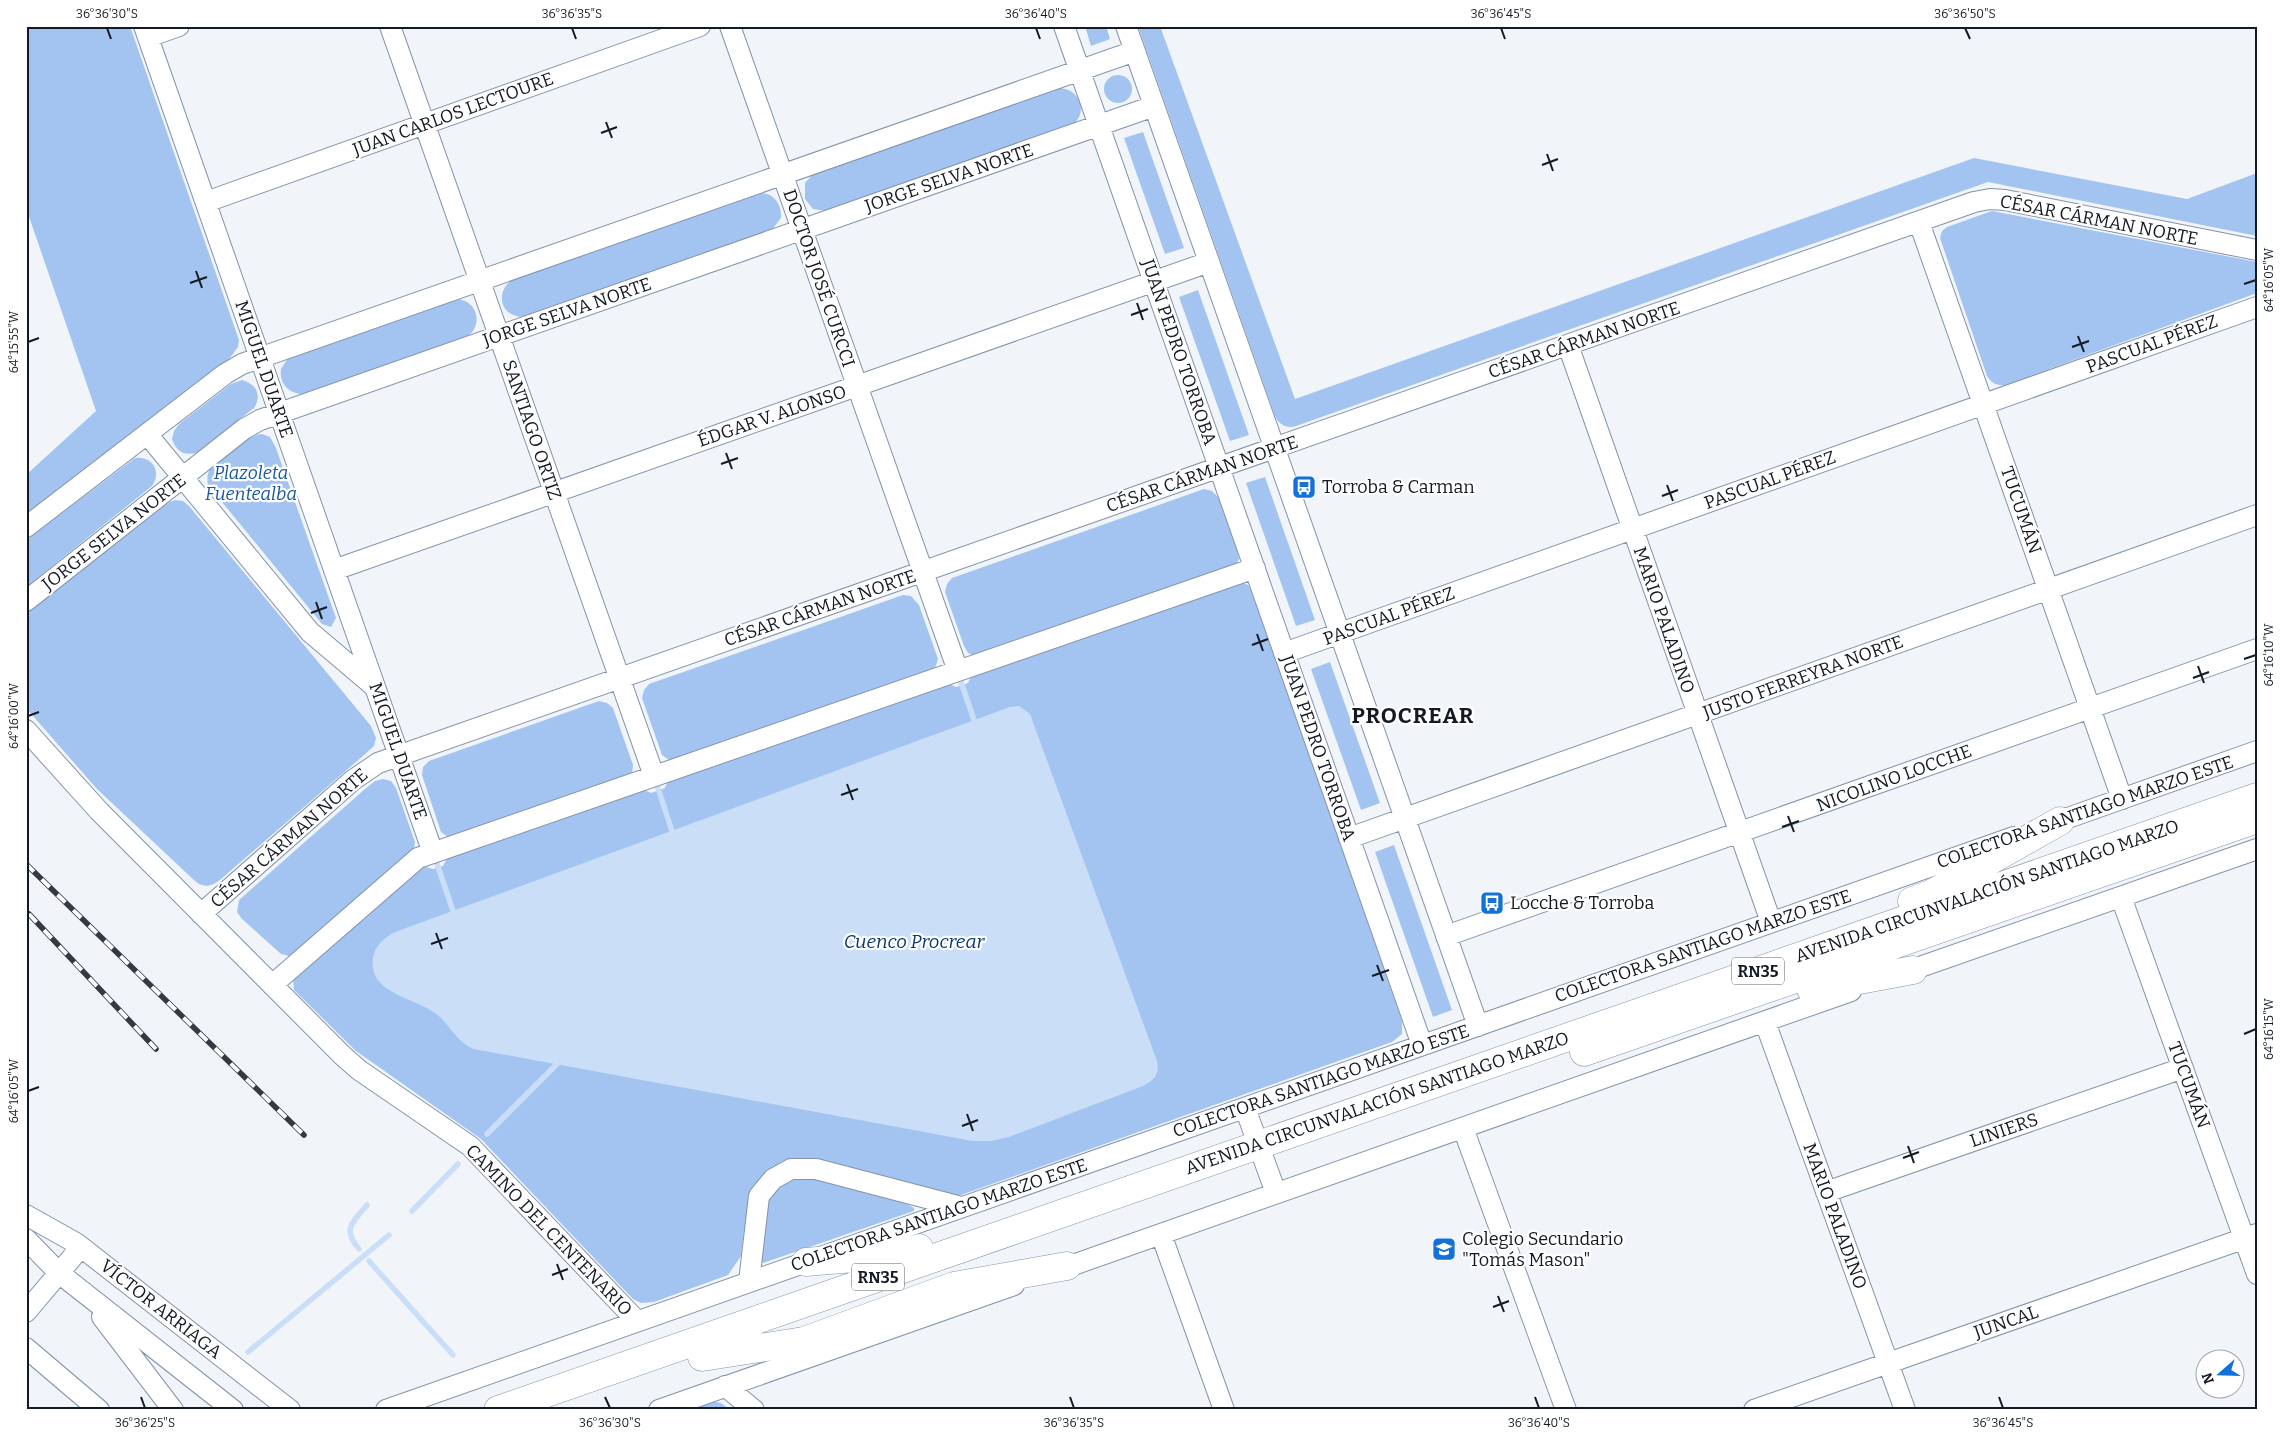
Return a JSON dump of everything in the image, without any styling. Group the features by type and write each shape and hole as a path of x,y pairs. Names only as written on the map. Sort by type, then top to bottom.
{"highway":[{"name":"AVENIDA CIRCUNVALACIÓN SANTIAGO MARZO","path":"550,1410 702,1357 1262,1154 1642,1011 2257,797"},
{"name":"AVENIDA CIRCUNVALACIÓN SANTIAGO MARZO","path":"498,1410 1170,1176 1262,1154 1584,1052 2257,819"},
{"path":"1642,1011 1767,952 1930,894 2060,821"},
{"path":"1584,1052 1676,1036 1821,986 1913,970"},
{"path":"806,1262 902,1253 1058,1200 1170,1176"},
{"path":"702,1357 804,1342 954,1286 1067,1266"}],"street":[{"path":"146,32 179,26"},
{"name":"SANTIAGO ORTIZ","path":"390,26 654,776"},
{"name":"JUAN CARLOS LECTOURE","path":"206,202 700,26"},
{"name":"DOCTOR JOSÉ CURCCI","path":"730,26 958,671"},
{"name":"JUAN PEDRO TORROBA","path":"1064,26 1422,1045"},
{"path":"1126,26 1478,1026"},
{"name":"MIGUEL DUARTE","path":"146,32 433,853"},
{"path":"26,527 230,370 480,280 1135,51"},
{"name":"JORGE SELVA NORTE","path":"26,601 250,425 279,413 1154,106"},
{"name":"CÉSAR CÁRMAN NORTE","path":"201,914 358,776 372,766 1982,200 2005,200 2257,250"},
{"name":"TUCUMÁN","path":"1919,222 2122,799"},
{"name":"ÉDGAR V. ALONSO","path":"334,570 1209,262"},
{"name":"PASCUAL PÉREZ","path":"1284,653 2257,307"},
{"name":"MARIO PALADINO","path":"1568,345 1771,922"},
{"path":"147,434 310,632 375,687"},
{"name":"JUSTO FERREYRA NORTE","path":"1349,838 2257,515"},
{"path":"272,985 418,858 1255,568"},
{"name":"NICOLINO LOCCHE","path":"1446,936 2257,649"},
{"name":"CAMINO DEL CENTENARIO","path":"26,730 87,799 350,1063 470,1146 637,1321"},
{"name":"COLECTORA SANTIAGO MARZO ESTE","path":"386,1410 2257,752"},
{"path":"658,1410 2257,849"},
{"name":"TUCUMÁN","path":"2121,897 2183,1068 2250,1236 2257,1274"},
{"name":"MARIO PALADINO","path":"1765,1022 1905,1410"},
{"name":"LINIERS","path":"1826,1192 2183,1068"},
{"path":"1245,1108 1276,1193"},
{"path":"1463,1128 1566,1410"},
{"path":"748,1282 759,1196 772,1179 791,1169 816,1170 961,1207"},
{"name":"VÍCTOR ARRIAGA","path":"26,1215 64,1235 81,1247 290,1410"},
{"path":"1161,1234 1224,1410"},
{"name":"JUNCAL","path":"1754,1410 2250,1236"},
{"name":"VÍCTOR ARRIAGA","path":"26,1239 59,1274 233,1410"},
{"path":"26,1312 81,1247"},
{"path":"82,1292 173,1410"},
{"path":"26,1348 99,1410"},
{"path":"725,1386 754,1410"}],"green space":[{"path":"26,26 130,26 239,340 238,347 229,359 26,515 26,475 96,411 26,208"},
{"path":"1085,26 1106,26 1110,39 1091,46"},
{"path":"1138,26 1160,26 1295,399 1974,158 2187,199 2257,173 2257,236 1988,182 1296,426 1286,427 1275,416"},
{"path":"1118,75 1128,79 1132,89 1128,99 1118,103 1108,99 1104,89 1108,79"},
{"path":"1057,88 1071,91 1079,100 1081,112 1074,124 826,211 813,209 805,199 805,183 813,174"},
{"path":"1143,132 1184,248 1165,254 1124,138"},
{"path":"757,193 768,194 778,203 780,208 781,218 771,231 524,317 509,313 502,302 504,289 515,278"},
{"path":"1992,211 2257,262 2257,293 2005,385 1994,384 1987,376 1940,238 1942,231 1947,227"},
{"path":"1198,290 1249,435 1230,441 1179,297"},
{"path":"454,299 468,303 476,312 476,325 467,337 304,394 294,392 283,384 281,369 288,358"},
{"path":"242,380 251,384 257,391 258,399 254,408 196,453 188,454 181,452 172,439 174,431 179,424 231,384"},
{"name":"Plazoleta Fuentealba","path":"262,434 270,437 276,448 336,618 331,627 322,624 208,485 208,473 214,465 242,443"},
{"path":"135,458 147,460 154,466 156,475 152,486 26,587 26,540"},
{"path":"1265,477 1315,620 1296,626 1246,483"},
{"path":"1204,489 1212,491 1218,497 1238,551 1239,559 1235,567 976,657 968,653 945,592 947,584 952,578"},
{"path":"175,500 183,501 189,506 371,726 376,738 374,746 364,755 221,879 208,886 195,881 97,789 26,708 26,614 167,503"},
{"path":"1241,582 1248,585 1253,592 1402,1021 1402,1034 1392,1042 961,1195 902,1201 914,1208 914,1211 763,1263 761,1261 764,1230 744,1231 741,1256 728,1275 654,1302 641,1303 633,1299 481,1139 356,1051 294,990 293,978 419,865 433,869 443,866 449,854 641,788 651,793 665,788 669,778 946,682 956,687 968,683 973,672"},
{"path":"903,595 911,596 919,605 938,659 934,671 672,762 662,755 642,698 644,690 649,684"},
{"path":"1330,662 1380,803 1361,810 1311,669"},
{"path":"599,701 607,703 613,708 633,765 632,774 448,837 441,832 422,775 423,767 429,761"},
{"path":"383,779 391,781 396,788 415,842 414,850 293,957 281,954 242,919 237,912 239,900 365,789 375,781"},
{"path":"1394,845 1452,1010 1433,1017 1375,852"},
{"path":"712,1401 721,1403 730,1410 686,1410"}],"water":[{"name":"Cuenco Procrear","path":"1019,706 1030,714 1157,1061 1158,1069 1156,1076 1143,1086 1009,1137 991,1141 973,1141 474,1049 462,1042 435,1013 385,987 377,979 373,970 373,958 376,949 384,939 395,932 1010,707"}],"waterway":[{"path":"958,673 974,720"},
{"path":"655,779 672,831"},
{"path":"434,855 453,911"},
{"path":"487,1134 557,1064"},
{"path":"412,1211 458,1164"},
{"path":"359,1249 350,1231 353,1222 367,1205"},
{"path":"248,1352 389,1235"},
{"path":"369,1261 453,1355"}],"railway":[{"path":"26,864 304,1135"},
{"path":"29,914 156,1049"}],"place":[{"name":"Torroba & Carman","path":"1304,487"},
{"name":"Locche & Torroba","path":"1492,903"},
{"name":"Colegio Secundario \"Tomás Mason\"","path":"1444,1249"}],"district":[{"name":"PROCREAR","path":"1413,715"}]}
